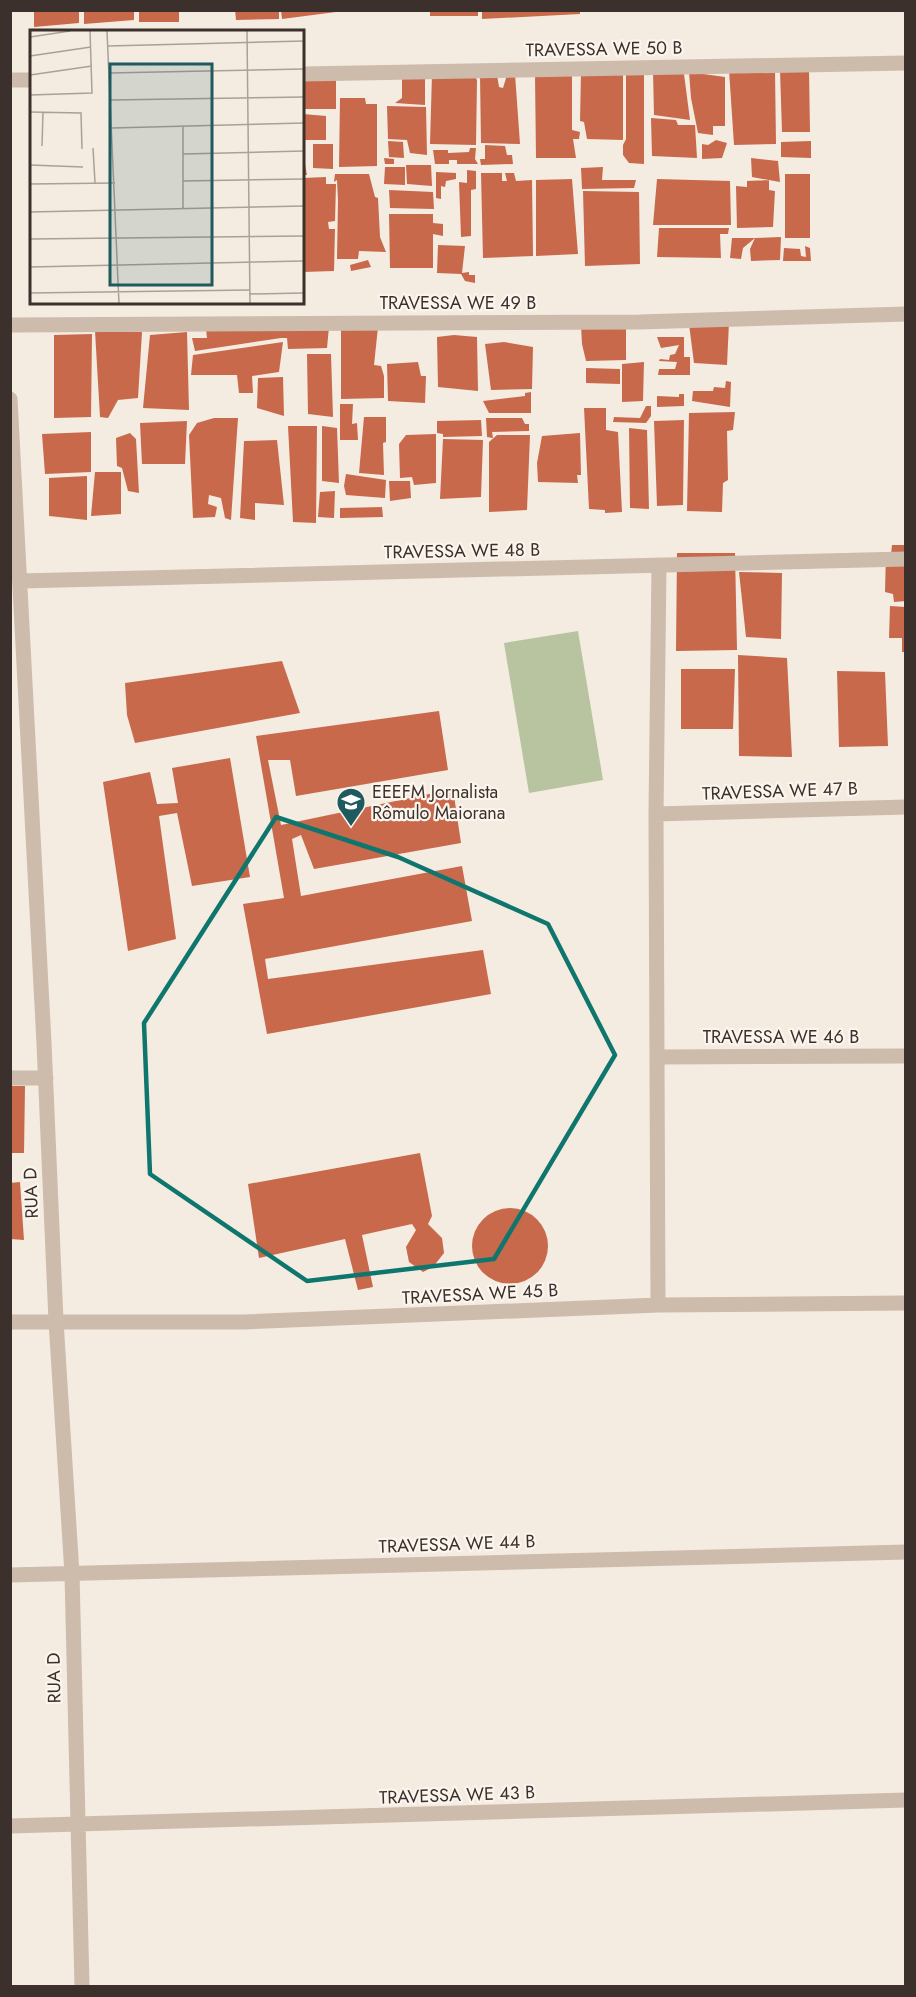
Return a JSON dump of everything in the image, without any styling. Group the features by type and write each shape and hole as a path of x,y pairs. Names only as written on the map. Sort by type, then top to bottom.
{"street":[{"name":"TRAVESSA WE 50 B","path":"304,74 906,63"},
{"path":"10,80 30,80"},
{"name":"TRAVESSA WE 49 B","path":"10,325 639,322 906,314"},
{"name":"RUA D","path":"10,399 46,1078 56,1321 72,1574 76,1826 82,1986"},
{"name":"TRAVESSA WE 48 B","path":"20,581 906,560"},
{"path":"658,566 656,814 658,1305"},
{"name":"TRAVESSA WE 47 B","path":"656,814 906,807"},
{"name":"TRAVESSA WE 46 B","path":"657,1057 906,1056"},
{"path":"10,1078 46,1078"},
{"name":"TRAVESSA WE 45 B","path":"56,1321 244,1322 658,1305 906,1303"},
{"path":"10,1322 56,1321"},
{"name":"TRAVESSA WE 44 B","path":"10,1575 906,1552"},
{"name":"TRAVESSA WE 43 B","path":"10,1826 76,1826 906,1800"}],"highlighted area":[{"path":"276,817 398,857 548,924 615,1055 494,1259 307,1281 150,1174 144,1023"}],"green space":[{"path":"578,631 603,780 529,793 504,643"}],"building":[{"path":"34,10 79,10 79,23 34,27"},
{"path":"84,10 134,10 134,20 84,24"},
{"path":"139,10 179,10 179,22 139,22"},
{"path":"235,10 279,10 279,19 236,20"},
{"path":"281,10 336,10 336,12 282,19"},
{"path":"430,10 478,10 478,16 430,16"},
{"path":"580,10 580,14 482,19 482,12"},
{"path":"729,70 775,70 776,144 734,145"},
{"path":"780,70 809,70 810,132 782,132"},
{"path":"653,71 684,74 690,120 654,115"},
{"path":"623,72 623,140 587,139 584,122 580,121 581,73"},
{"path":"689,72 725,77 725,126 713,126 713,135 698,133 691,98"},
{"path":"626,73 644,73 644,164 629,163 623,155 623,145 626,139"},
{"path":"432,74 473,74 477,80 476,145 430,144"},
{"path":"515,74 520,144 481,143 480,75 497,75 499,87 503,88 507,75"},
{"path":"572,74 572,130 580,132 579,139 573,139 576,158 536,158 535,75"},
{"path":"304,76 336,76 336,109 304,109"},
{"path":"402,78 425,79 425,105 395,103 402,98"},
{"path":"340,98 365,98 366,104 377,104 377,166 339,167"},
{"path":"387,106 426,107 427,155 410,153 407,140 388,139"},
{"path":"304,114 326,116 326,140 304,140"},
{"path":"651,118 676,120 678,125 695,125 697,158 652,156"},
{"path":"716,140 727,143 722,158 702,159 702,144 708,145"},
{"path":"388,141 403,142 404,158 389,157"},
{"path":"811,141 811,158 781,157 781,142"},
{"path":"313,144 333,144 333,169 313,168"},
{"path":"485,145 505,146 507,155 512,155 513,164 481,165 480,159 485,159"},
{"path":"470,148 476,148 475,159 478,164 457,164 457,160 449,160 449,164 435,164 433,150 448,150 448,153 469,152"},
{"path":"384,158 394,159 394,164 385,164"},
{"path":"751,158 778,161 780,182 752,177"},
{"path":"304,159 307,175 304,175"},
{"path":"406,165 431,165 432,186 407,184"},
{"path":"385,167 405,167 405,185 384,184"},
{"path":"603,167 602,180 636,180 634,188 582,189 581,168"},
{"path":"467,170 476,171 476,189 471,190 471,236 461,237 459,182 467,183"},
{"path":"436,172 456,173 456,179 446,181 445,187 441,186 441,199 436,198"},
{"path":"481,173 502,173 502,181 507,181 505,173 514,173 516,181 532,180 533,256 483,258"},
{"path":"335,174 369,174 375,197 378,198 380,237 386,252 359,251 358,259 337,259 338,201 337,180 334,182"},
{"path":"785,174 810,174 810,238 785,238"},
{"path":"326,177 326,184 336,184 335,221 328,222 329,229 335,229 334,271 304,272 304,178"},
{"path":"572,179 578,254 536,256 536,180"},
{"path":"657,179 730,181 731,225 653,225"},
{"path":"769,180 769,190 775,191 773,227 737,228 736,186 747,187 747,181"},
{"path":"389,190 433,192 434,209 390,208"},
{"path":"583,191 639,192 640,264 585,266"},
{"path":"389,214 433,214 433,223 443,224 443,236 433,234 433,268 390,268"},
{"path":"659,228 729,228 728,234 720,234 721,258 657,257"},
{"path":"781,237 780,260 751,261 750,249 755,238"},
{"path":"732,238 755,238 743,248 741,259 730,258"},
{"path":"438,245 465,246 462,273 469,272 469,275 475,275 475,283 465,281 461,274 437,273"},
{"path":"805,246 810,248 811,261 783,261 784,248 800,249 801,256 806,257"},
{"path":"368,260 371,267 351,271 350,265"},
{"path":"729,322 727,365 694,363 689,324"},
{"path":"581,325 626,326 626,360 586,361"},
{"path":"329,327 327,348 288,349 287,338 281,338 195,351 192,338 207,338 206,329"},
{"path":"341,327 378,327 374,365 381,366 384,376 384,398 341,399"},
{"path":"95,331 142,332 138,398 118,400 108,418 100,417"},
{"path":"187,332 189,410 143,408 150,335"},
{"path":"92,334 91,417 54,418 54,335"},
{"path":"454,335 477,337 478,391 438,387 437,337"},
{"path":"657,337 684,337 684,357 690,357 690,375 658,375 659,369 675,369 677,362 659,361 660,359 669,360 670,355 675,354 679,345 661,348"},
{"path":"283,342 279,372 252,376 253,393 239,393 237,375 191,375 193,355"},
{"path":"504,342 533,347 532,389 491,390 485,344"},
{"path":"307,354 331,354 333,417 308,414"},
{"path":"418,362 421,376 426,376 425,403 388,401 387,364"},
{"path":"644,362 643,401 622,402 622,364"},
{"path":"586,368 620,369 620,384 586,383"},
{"path":"283,377 284,416 257,408 258,378"},
{"path":"726,381 731,382 730,407 692,401 693,391 713,391 714,387 725,388"},
{"path":"531,392 531,413 489,413 483,401 525,396 525,393"},
{"path":"679,394 684,394 684,406 657,407 657,396 679,397"},
{"path":"340,404 353,404 352,424 357,423 358,440 340,440"},
{"path":"646,406 651,406 651,416 646,423 613,422 614,417 640,418"},
{"path":"584,408 606,408 606,430 618,432 622,512 605,513 605,510 589,509"},
{"path":"735,412 733,430 727,431 728,480 723,483 722,512 687,511 689,413"},
{"path":"364,417 386,417 386,442 383,443 384,475 359,473"},
{"path":"214,418 238,418 231,520 225,518 221,498 209,495 208,504 217,507 215,517 193,518 189,435 197,423"},
{"path":"486,418 522,418 525,424 529,424 529,431 492,432 493,438 487,437"},
{"path":"481,420 482,436 443,437 443,434 437,433 437,421"},
{"path":"684,420 683,505 657,506 654,421"},
{"path":"187,421 185,464 142,464 140,423"},
{"path":"288,426 317,426 316,523 293,522"},
{"path":"322,426 337,428 339,483 322,481"},
{"path":"629,428 647,430 649,509 630,508"},
{"path":"91,432 91,472 45,474 42,434"},
{"path":"130,433 136,439 139,493 128,491 122,468 117,466 116,438"},
{"path":"580,433 581,475 577,475 578,483 538,482 537,463 542,436"},
{"path":"436,434 436,483 414,485 412,477 400,478 399,444 406,435"},
{"path":"497,435 530,435 527,510 489,512 489,442"},
{"path":"443,439 483,440 481,497 440,499"},
{"path":"277,440 284,505 255,503 255,520 240,518 244,441"},
{"path":"95,472 121,472 121,514 91,516"},
{"path":"346,474 386,480 385,498 346,495 344,486"},
{"path":"87,476 87,520 49,516 49,478"},
{"path":"389,481 410,481 411,498 390,501"},
{"path":"335,491 334,518 318,517 320,492"},
{"path":"382,507 383,517 340,518 340,508"},
{"path":"892,545 906,545 906,601 894,602 893,594 885,592 886,552 891,555"},
{"path":"677,553 735,553 737,650 676,651"},
{"path":"739,572 782,573 781,639 746,637"},
{"path":"890,606 906,607 906,652 902,652 902,638 889,638"},
{"path":"738,655 787,658 792,757 739,756"},
{"path":"282,661 300,713 135,743 127,715 125,683"},
{"path":"681,669 735,669 733,729 681,729"},
{"path":"837,671 885,672 888,746 839,747"},
{"path":"439,711 448,770 296,796 290,760 268,760 281,825 453,789 461,843 314,869 301,835 292,839 301,896 462,866 472,921 265,959 268,979 483,950 491,994 267,1034 243,904 284,898 256,736"},
{"path":"230,758 250,877 192,886 177,813 159,816 176,939 128,951 103,782 150,772 157,804 178,803 172,768"},
{"path":"10,1086 25,1086 24,1153 10,1153"},
{"path":"420,1153 432,1216 428,1224 442,1238 444,1253 433,1267 423,1272 409,1262 406,1247 416,1230 412,1224 362,1235 373,1287 358,1290 345,1239 259,1258 248,1184"},
{"path":"20,1182 24,1240 10,1239 10,1183"},
{"path":"510,1208 525,1211 537,1219 545,1231 548,1246 545,1261 537,1273 525,1281 510,1284 495,1281 483,1273 475,1261 472,1246 475,1231 483,1219 495,1211"}],"place":[{"name":"EEEFM Jornalista Rômulo Maiorana","path":"351,828"}]}
